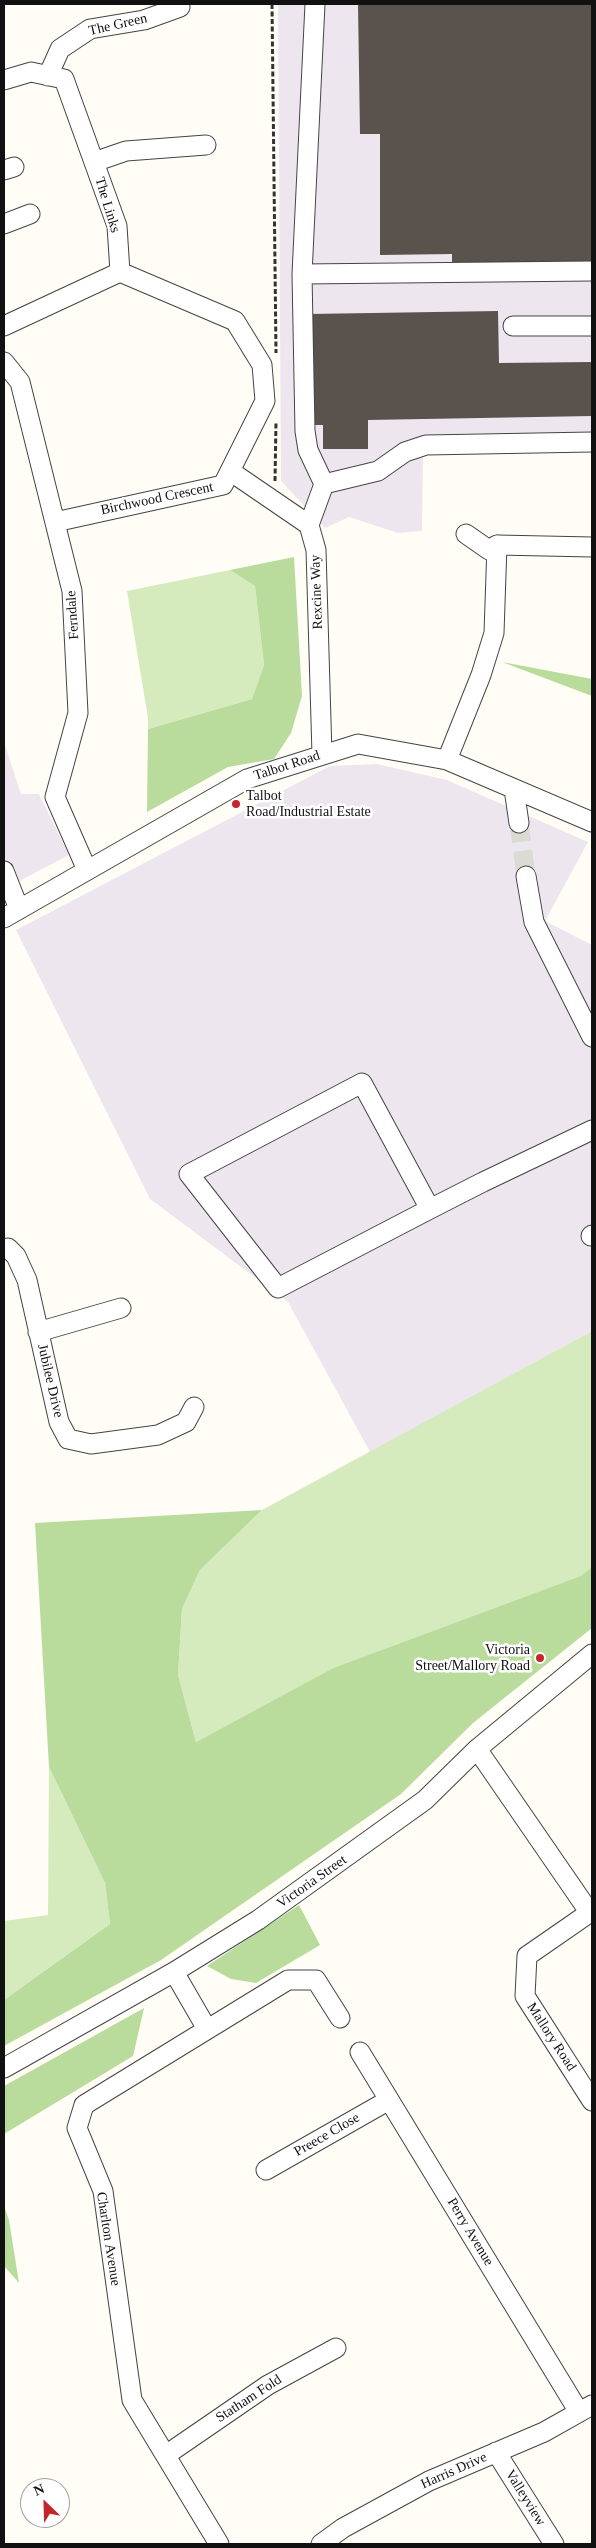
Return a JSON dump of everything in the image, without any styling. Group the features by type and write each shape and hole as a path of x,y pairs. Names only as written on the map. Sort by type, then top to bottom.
{"street":[{"path":"230,471 309,525 324,484 308,450 305,431 302,274 315,4"},
{"name":"The Green","path":"48,76 60,49 90,29 144,20 179,5"},
{"name":"The Links","path":"4,80 31,72 64,79 117,226 120,272"},
{"path":"94,162 126,151 206,145"},
{"path":"4,224 30,214"},
{"path":"302,274 592,271"},
{"path":"4,326 120,272"},
{"name":"Birchwood Crescent","path":"55,522 223,485 264,401 262,365 235,321 120,272"},
{"path":"514,326 592,326"},
{"name":"Ferndale","path":"4,362 20,382 72,591 78,713 55,797 88,870"},
{"path":"324,484 378,471 404,452 426,445 592,442"},
{"name":"Rexcine Way","path":"309,525 316,550 322,755"},
{"path":"466,534 489,550 497,545 535,544 592,547"},
{"path":"447,760 481,675 494,633 497,545"},
{"name":"Talbot Road","path":"11,913 248,779 358,744 447,760 592,822"},
{"path":"514,789 519,822"},
{"path":"4,870 11,913"},
{"path":"526,876 534,922 592,1037"},
{"path":"430,1210 362,1083 188,1174 278,1288 592,1130"},
{"name":"Jubilee Drive","path":"4,1249 8,1248 16,1256 27,1280 59,1422 68,1439 92,1444 158,1436 186,1422 194,1407"},
{"name":"Jubilee Drive","path":"38,1332 121,1308"},
{"name":"Victoria Street","path":"4,2068 174,1972 258,1920 425,1800 477,1749 592,1654"},
{"path":"477,1749 591,1912"},
{"name":"Mallory Road","path":"591,1912 527,1956 525,1996 592,2100"},
{"path":"174,1972 208,2029"},
{"name":"Charlton Avenue","path":"219,2544 132,2400 102,2191 77,2128 84,2105 288,1980 316,1980 340,2018"},
{"name":"Perry Avenue","path":"360,2052 586,2408"},
{"name":"Preece Close","path":"266,2170 389,2100"},
{"name":"Statham Fold","path":"166,2455 268,2385 336,2348"},
{"name":"Harris Drive","path":"321,2544 343,2528 429,2481 544,2432 586,2408"},
{"name":"Valleyview","path":"496,2452 554,2544"}],"path":[{"path":"272,4 276,354"},
{"path":"274,501 276,418"}],"shaded area":[{"path":"278,4 592,4 592,451 423,455 422,531 398,533 349,517 325,528 281,481"},
{"path":"4,742 21,794 39,794 69,855 4,889"},
{"path":"377,764 447,780 588,842 545,921 592,945 592,1331 370,1452 288,1302 150,1199 16,930 330,766"}],"green space":[{"path":"294,557 302,696 291,733 274,759 228,767 147,812 148,729 252,699 264,665 255,586 230,570"},
{"path":"230,570 255,586 264,665 252,699 148,729 148,718 127,591"},
{"path":"502,662 592,679 592,696"},
{"path":"592,1331 592,1567 582,1576 333,1668 196,1742 178,1675 182,1609 200,1570 262,1510"},
{"path":"262,1510 200,1570 182,1609 178,1675 196,1742 333,1668 581,1576 592,1567 592,1628 473,1723 401,1794 161,1960 4,2046 4,2000 110,1924 105,1883 49,1767 35,1523"},
{"path":"49,1767 105,1883 110,1924 4,2000 4,1921 48,1915"},
{"path":"299,1905 320,1945 256,1983 231,1979 207,1966"},
{"path":"144,2008 133,2056 4,2134 4,2086"},
{"path":"4,2206 9,2220 19,2283 4,2266"}],"building":[{"path":"358,4 592,4 592,262 452,262 452,254 380,255 380,134 360,134"},
{"path":"498,311 499,363 592,362 592,416 368,420 368,449 323,449 323,425 311,425 309,314"}],"tunnel":[{"path":"519,823 526,876"}],"place":[{"name":"Talbot Road/Industrial Estate","path":"236,804"},
{"name":"Victoria Street/Mallory Road","path":"540,1658"}]}
